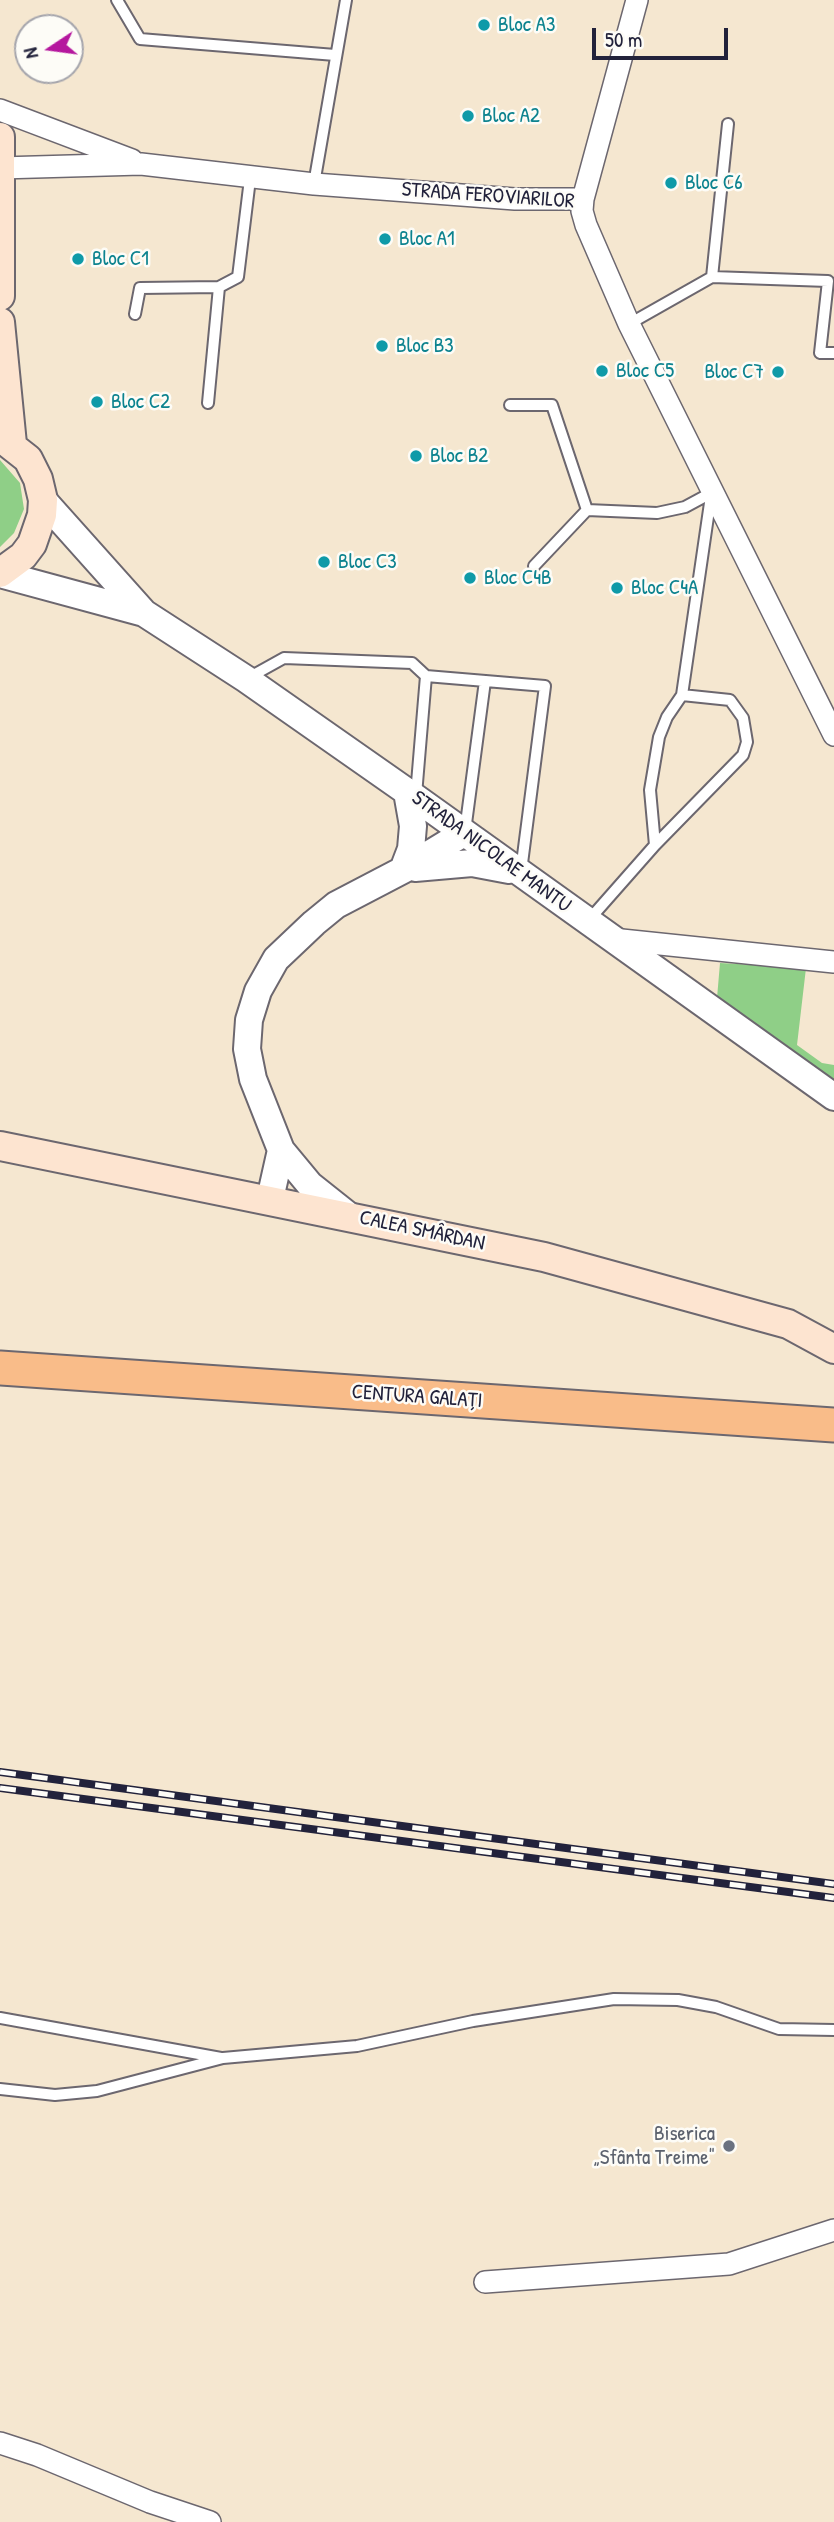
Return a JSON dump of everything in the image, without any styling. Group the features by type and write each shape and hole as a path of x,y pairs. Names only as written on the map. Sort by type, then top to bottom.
{"highway":[{"name":"CENTURA GALAȚI","path":"0,1368 834,1425"}],"main road":[{"path":"0,137 0,296"},
{"path":"0,322 6,440 28,459 38,479 43,500 40,523 32,544 23,556 0,573"},
{"name":"CALEA SMÂRDAN","path":"0,1146 270,1199 544,1258 788,1324 834,1349"}],"street":[{"path":"583,199 637,0"},
{"name":"STRADA FEROVIARILOR","path":"0,110 141,164"},
{"name":"STRADA FEROVIARILOR","path":"1,168 141,164 250,179 515,199 583,199 582,211 586,225 629,324 834,735"},
{"name":"STRADA NICOLAE MANTU","path":"43,500 144,612 246,679 834,1097"},
{"name":"STRADA NICOLAE MANTU","path":"0,573 144,612"},
{"path":"403,870 411,849 411,795"},
{"path":"349,1216 310,1185 281,1150 253,1079 247,1049 249,1020 257,991 276,959 336,905 403,870 464,833"},
{"path":"403,870 472,863 521,874"},
{"path":"612,939 834,962"},
{"path":"270,1199 281,1150"},
{"path":"485,2282 729,2264 834,2231"},
{"path":"0,2443 37,2455 150,2502 210,2522"}],"lane":[{"path":"117,0 140,39 335,55"},
{"path":"314,184 346,0"},
{"path":"712,277 728,124"},
{"path":"135,314 140,288 219,287 238,277 250,179"},
{"path":"629,324 712,277 828,281 820,353 834,354"},
{"path":"208,403 219,287"},
{"path":"510,405 552,405 587,510"},
{"path":"534,566 587,510 657,513 685,507 711,493"},
{"path":"655,845 650,822 650,790 659,737 667,717 682,695 711,493"},
{"path":"246,679 284,658 412,663 426,676 545,686 521,874"},
{"path":"411,795 426,676"},
{"path":"464,833 485,681"},
{"path":"587,921 655,845 743,755 747,742 743,718 730,700 682,695"},
{"path":"0,2089 55,2095 97,2091 223,2058 357,2046 535,2010 626,1999 660,1998 698,2003 779,2029 834,2030"},
{"path":"0,2018 223,2058"}],"green space":[{"path":"0,460 20,483 24,509 14,533 0,547"},
{"path":"720,963 806,968 797,1045 822,1063 834,1065 834,1084 717,998"}],"railway":[{"path":"0,1772 834,1884"},
{"path":"0,1788 834,1898"}],"place":[{"name":"Bloc A3","path":"484,25"},
{"name":"Bloc A2","path":"468,116"},
{"name":"Bloc C6","path":"671,183"},
{"name":"Bloc A1","path":"385,239"},
{"name":"Bloc C1","path":"78,259"},
{"name":"Bloc B3","path":"382,346"},
{"name":"Bloc C5","path":"602,371"},
{"name":"Bloc C7","path":"778,372"},
{"name":"Bloc C2","path":"97,402"},
{"name":"Bloc B2","path":"416,456"},
{"name":"Bloc C3","path":"324,562"},
{"name":"Bloc C4B","path":"470,578"},
{"name":"Bloc C4A","path":"617,588"},
{"name":"Biserica „Sfânta Treime\"","path":"729,2146"}]}
